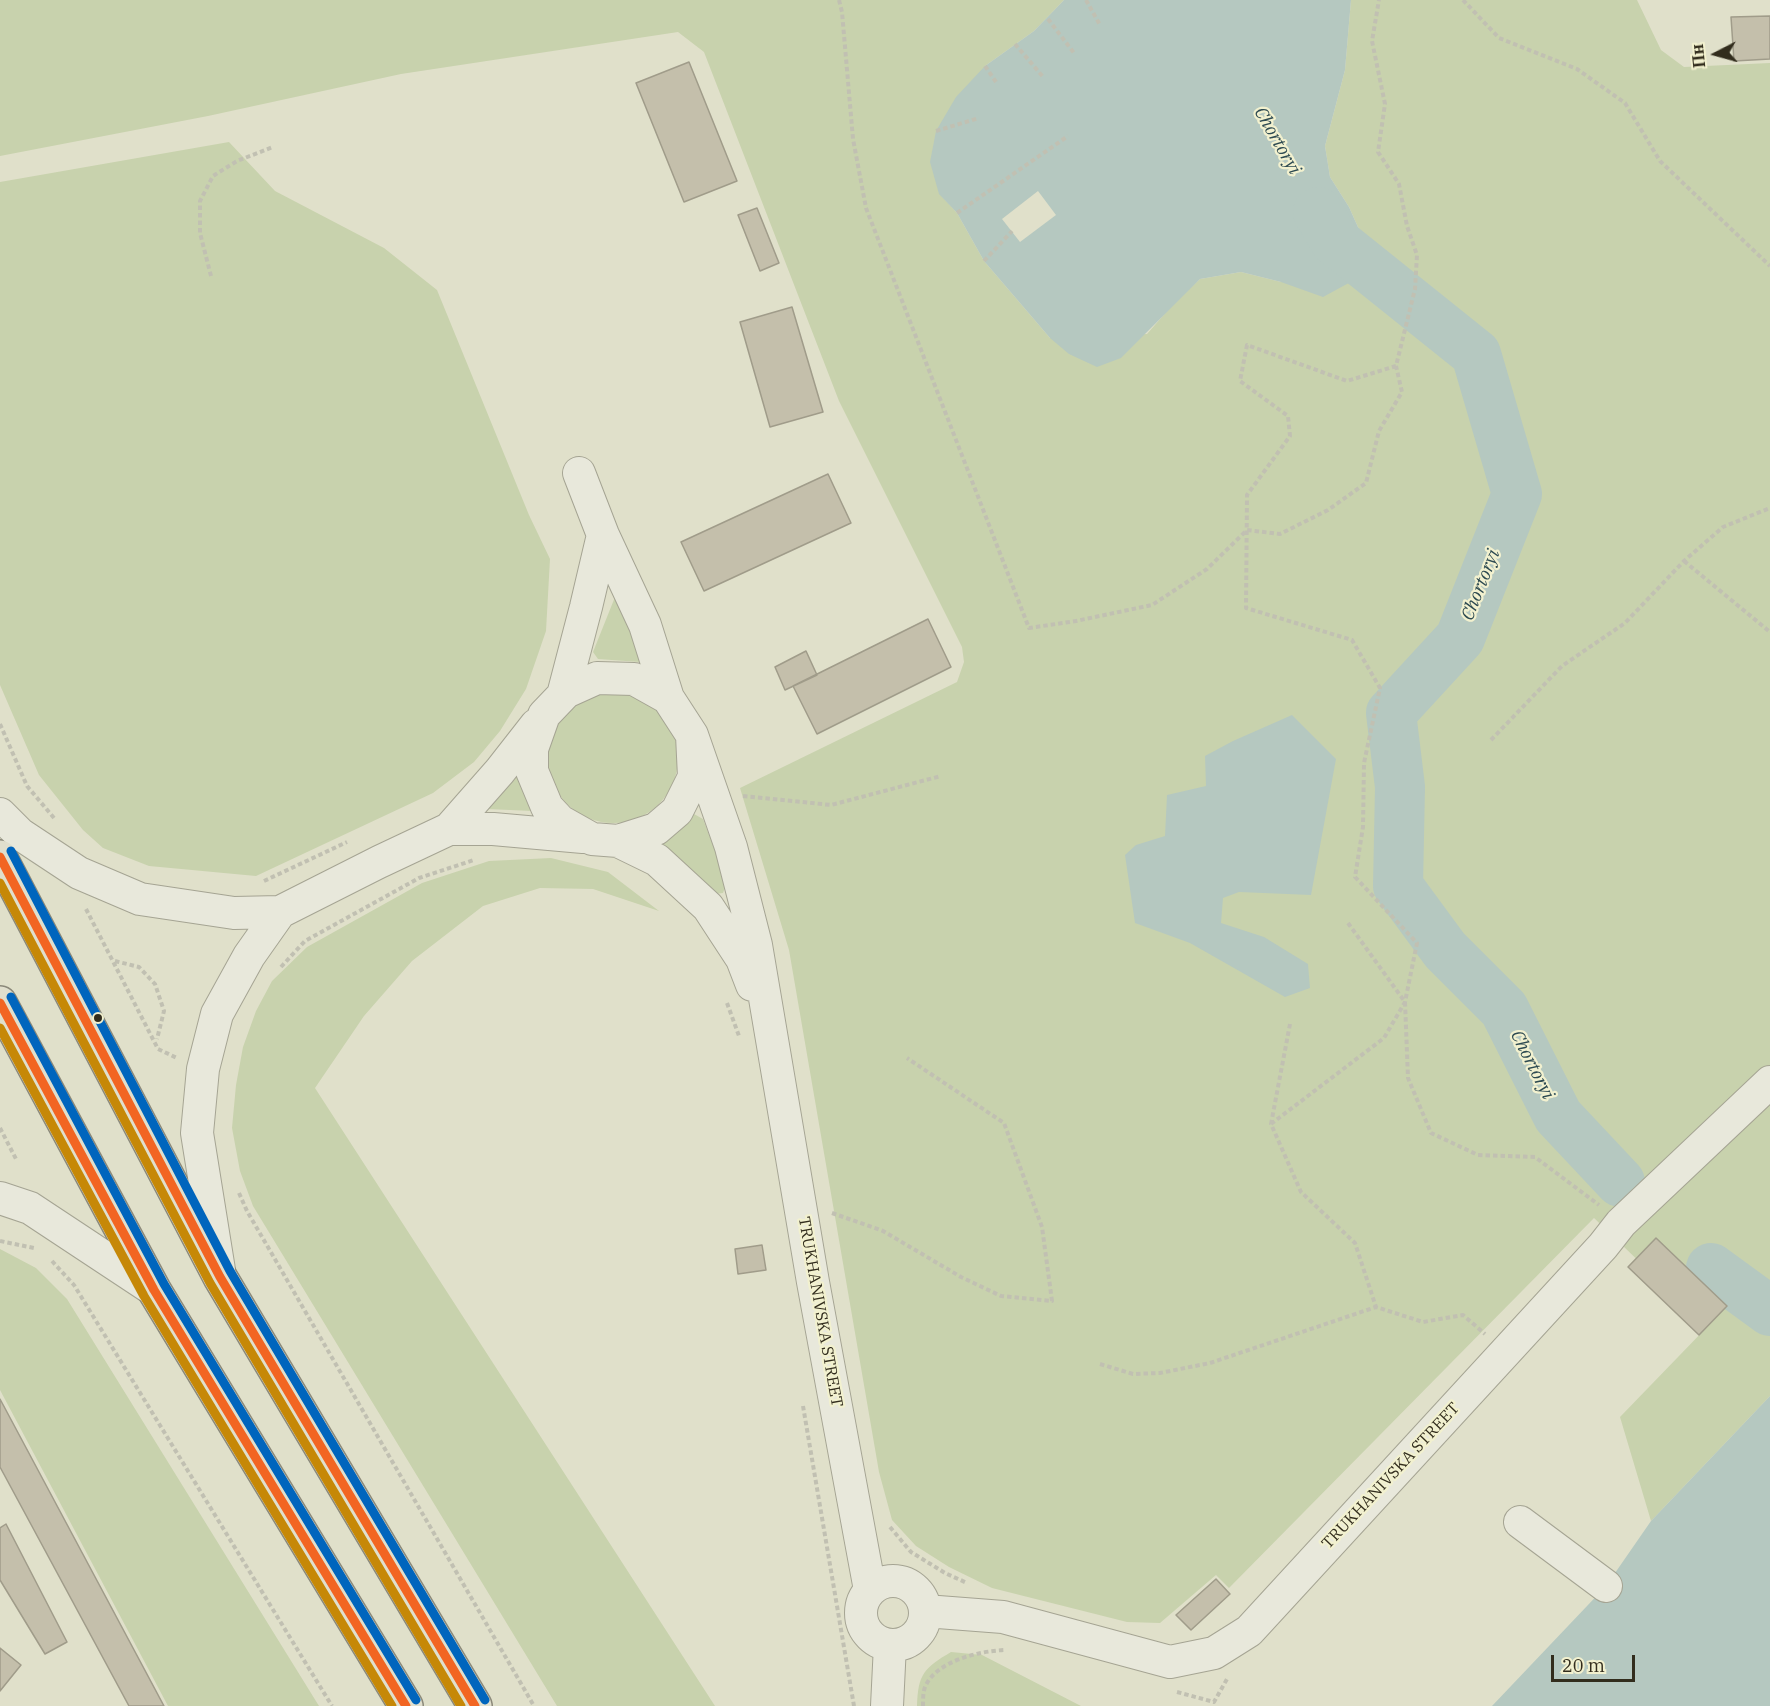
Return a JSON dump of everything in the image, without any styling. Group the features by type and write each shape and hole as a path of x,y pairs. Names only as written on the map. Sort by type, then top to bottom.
{"main road":[{"path":"0,858 220,1276 475,1706"},
{"path":"0,1003 153,1290 406,1706"}],"street":[{"path":"579,473 603,535 645,625 668,698 692,735 694,777 677,811 656,830 605,840 560,821 547,807 532,771 532,748 554,705 586,607 603,535"},
{"path":"554,705 597,678 634,679 668,698"},
{"name":"TRUKHANIVSKA STREET","path":"449,830 554,705"},
{"name":"TRUKHANIVSKA STREET","path":"692,735 731,847 756,945 813,1282 870,1590"},
{"name":"TRUKHANIVSKA STREET","path":"0,814 20,834 79,873 140,899 234,913 280,912 449,830 493,829 605,840 657,860 708,908 742,959 772,1034"},
{"name":"TRUKHANIVSKA STREET","path":"220,1276 197,1133 203,1069 217,1014 249,956 280,912"},
{"name":"TRUKHANIVSKA STREET","path":"925,1611 1003,1617 1170,1662 1214,1653 1250,1631 1612,1234 1770,1082"},
{"path":"0,1198 30,1208 153,1290"},
{"path":"1520,1522 1606,1586"},
{"path":"886,1581 904,1583 918,1594 925,1611 921,1629 915,1636 899,1644 890,1645 873,1639 862,1624 861,1606 870,1590 886,1581"},
{"path":"887,1706 890,1645"}],"path":[{"path":"839,0 853,139 866,208 1029,628 1152,605 1207,569 1247,530"},
{"path":"1086,0 1100,25"},
{"path":"1247,530 1280,534 1328,510 1366,483 1379,431 1402,392 1396,366 1415,289 1417,255 1407,226 1399,184 1378,152 1385,104 1372,41 1379,0"},
{"path":"1463,0 1499,38 1577,69 1625,104 1660,161 1770,266"},
{"path":"1048,19 1074,53"},
{"path":"1015,44 1044,78"},
{"path":"985,66 996,82"},
{"path":"936,131 979,118"},
{"path":"957,213 1068,135"},
{"path":"211,276 200,233 200,201 213,176 237,160 273,147"},
{"path":"984,261 1012,231"},
{"path":"1396,366 1347,381 1247,345 1240,381 1288,416 1290,436 1247,495 1246,608 1352,640 1380,688 1364,763 1363,827 1355,877 1417,943 1405,1002 1408,1078 1431,1133 1478,1155 1534,1157 1582,1191 1612,1234"},
{"path":"1491,740 1562,666 1625,622 1684,561 1723,527 1770,508"},
{"path":"1684,561 1770,632"},
{"path":"0,724 27,786 55,819"},
{"path":"736,795 831,805 941,776"},
{"path":"258,884 353,839"},
{"path":"278,970 305,941 419,878 479,859"},
{"path":"82,900 158,1049 203,1069"},
{"path":"1348,923 1405,1002"},
{"path":"114,961 139,967 155,984 164,1011 157,1039"},
{"path":"725,996 741,1041"},
{"path":"1271,1124 1384,1038 1405,1002"},
{"path":"1290,1024 1271,1124 1301,1192 1355,1243 1376,1307"},
{"path":"831,1224 829,1212 883,1231 961,1277 1001,1296 1052,1301 1042,1227 1004,1123 907,1058"},
{"path":"0,1128 16,1159"},
{"path":"235,1184 247,1211 534,1706"},
{"path":"0,1241 42,1250"},
{"path":"50,1259 74,1285 332,1706"},
{"path":"1100,1364 1133,1374 1160,1373 1200,1365 1376,1307 1423,1322 1463,1315 1482,1330 1501,1357"},
{"path":"802,1403 854,1706"},
{"path":"886,1523 910,1552 972,1586"},
{"path":"923,1706 925,1687 940,1669 961,1658 989,1650 1010,1649"},
{"path":"1168,1690 1214,1702 1232,1672"}],"green space":[{"path":"0,0 1064,0 1034,31 985,66 939,193 957,213 984,261 1050,338 1147,334 1175,302 1200,279 1241,272 1281,282 1366,245 1349,207 1330,177 1325,146 1345,70 1351,0 1637,0 1661,50 1684,67 1770,63 1770,1396 1651,1521 1620,1417 1707,1327 1594,1218 1229,1588 1216,1575 1160,1623 1127,1622 992,1588 949,1567 916,1546 892,1520 879,1472 789,950 740,788 957,682 964,662 962,647 839,401 704,52 678,32 401,74 208,116 0,156"},
{"path":"229,142 275,191 384,248 437,290 529,515 550,559 546,631 526,689 500,731 474,762 433,793 256,876 149,866 103,848 83,830 39,775 0,685 0,182"},
{"path":"617,592 643,652 640,662 598,659 593,652"},
{"path":"613,693 638,698 659,712 673,733 678,758 673,783 659,804 638,818 613,823 588,818 567,804 553,783 548,758 553,733 567,712 588,698"},
{"path":"519,775 533,811 487,809"},
{"path":"694,814 703,819 727,882 723,893 714,894 665,853 661,841"},
{"path":"551,858 608,872 659,911 593,889 540,888 483,906 412,961 364,1016 315,1088 715,1706 557,1706 253,1206 240,1171 232,1128 236,1085 243,1047 256,1011 272,981 307,947 422,883 489,861"},
{"path":"0,1249 36,1268 67,1299 319,1706 168,1706 0,1390"},
{"path":"951,1652 982,1655 1081,1706 917,1706 919,1686 924,1673"}],"water":[{"path":"1064,0 1351,0 1345,70 1325,146 1330,177 1349,207 1366,245 1358,278 1323,297 1281,282 1241,272 1200,279 1121,358 1097,367 1069,354 1050,338 984,261 957,213 939,194 930,162 936,131 956,97 985,66 1034,31"},
{"path":"1292,715 1336,759 1311,895 1239,892 1223,898 1221,923 1264,937 1308,964 1310,988 1285,997 1190,943 1135,923 1125,855 1136,845 1165,836 1167,795 1206,786 1205,756"},
{"path":"1770,1396 1770,1706 1492,1706 1606,1586 1651,1521"}],"pier":[{"path":"1038,191 1056,215 1020,242 1002,219"}],"building":[{"path":"1770,16 1770,59 1734,61 1731,17"},
{"path":"689,62 737,181 684,202 636,83"},
{"path":"757,208 779,263 760,271 738,215"},
{"path":"792,307 823,412 770,427 740,322"},
{"path":"828,474 851,523 704,591 681,542"},
{"path":"928,619 951,667 817,734 793,686"},
{"path":"806,651 817,675 785,690 775,667"},
{"path":"1656,1238 1727,1306 1699,1335 1628,1267"},
{"path":"762,1245 766,1270 738,1274 735,1249"},
{"path":"0,1399 164,1706 129,1706 0,1467"},
{"path":"6,1524 67,1642 45,1654 0,1580 0,1528"},
{"path":"1216,1579 1230,1594 1191,1630 1176,1615"},
{"path":"0,1648 21,1665 0,1691"}],"waterway":[{"name":"Chortoryi","path":"1318,212 1335,241 1476,354 1517,494 1460,638 1391,713 1400,787 1398,886 1445,950 1504,1009 1558,1116 1620,1182"},
{"name":"Chortoryi","path":"1711,1268 1770,1311"}],"transit line":[{"path":"11,851 230,1271 485,1700"},
{"path":"0,857 220,1277 475,1706"},
{"path":"0,883 210,1283 461,1706"},
{"path":"11,997 164,1284 416,1700"},
{"path":"0,1003 154,1290 406,1706"},
{"path":"0,1028 144,1296 392,1706"}]}
